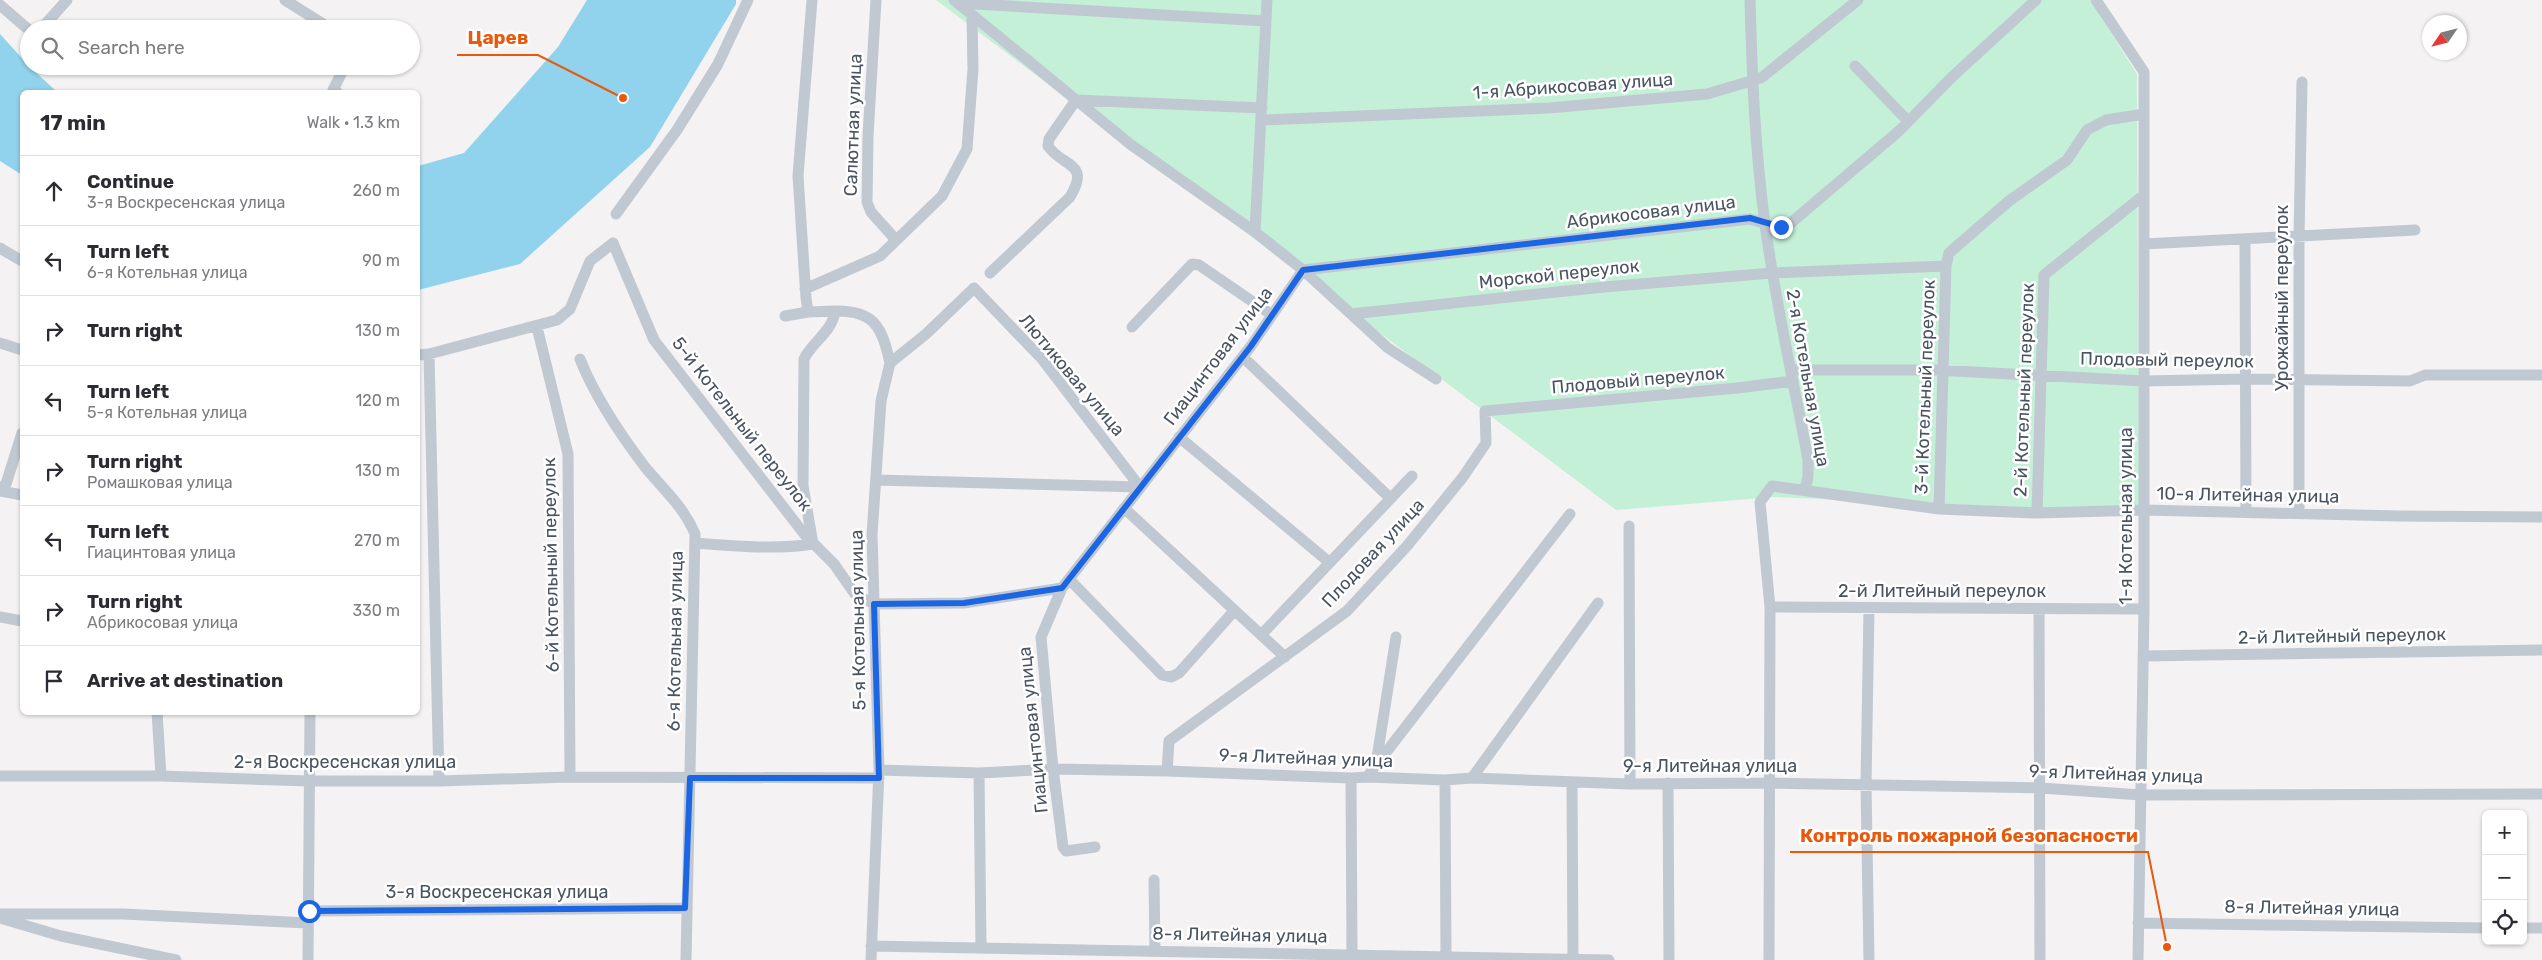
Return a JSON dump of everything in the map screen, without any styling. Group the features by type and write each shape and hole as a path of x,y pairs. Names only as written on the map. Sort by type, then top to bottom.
{"street":[{"path":"49,20 66,0"},
{"path":"284,0 316,20"},
{"path":"616,214 677,130 718,64 748,0"},
{"path":"808,312 798,176 812,0"},
{"name":"Салютная улица","path":"876,0 868,136 867,202 871,212 896,240"},
{"path":"1255,232 1267,0"},
{"name":"2-я Котельная улица","path":"1750,0 1752,81 1764,223 1808,460 1808,477 1805,490 1772,486 1760,502 1770,608 1768,783 1769,960"},
{"name":"1-я Абрикосовая улица","path":"1076,100 1262,114 1549,108 1707,94 1761,78 1858,0"},
{"name":"Абрикосовая улица","path":"1303,270 1750,218 1781,227 1790,226 1908,121 2036,0"},
{"name":"1-я Котельная улица","path":"2096,0 2144,72 2144,609 2138,960"},
{"path":"956,2 1266,21"},
{"path":"956,2 1130,144 1255,232 1303,270 1388,348 1436,380"},
{"path":"0,5 20,22"},
{"path":"805,289 872,260 942,196 967,150 973,68 972,15"},
{"path":"1855,66 1908,121"},
{"path":"333,90 340,75"},
{"name":"Урожайный переулок","path":"2299,514 2299,238 2302,82"},
{"path":"990,273 1070,197 1077,186 1078,177 1076,169 1048,146 1048,139 1076,100"},
{"path":"1946,266 1949,254 2009,201 2067,160 2087,130 2106,120 2144,114"},
{"name":"2-й Котельный переулок","path":"2037,513 2044,275 2144,195"},
{"path":"2144,244 2245,241 2415,230"},
{"path":"2245,241 2246,512"},
{"name":"5-й Котельный переулок","path":"536,327 557,320 570,308 590,260 613,243 654,340 813,544 834,564 855,594 874,604"},
{"path":"0,248 20,260"},
{"path":"1132,327 1192,264 1199,265 1272,315"},
{"name":"Морской переулок","path":"1350,314 1604,287 1772,273 1946,266"},
{"name":"3-й Котельный переулок","path":"1939,509 1946,266"},
{"name":"Гиацинтовая улица","path":"1095,847 1066,851 1063,847 1053,769 1041,637 1065,584 1243,356 1303,270"},
{"name":"Лютиковая улица","path":"890,363 926,334 974,288 1042,359 1140,487"},
{"path":"695,544 774,548 813,544 803,486 804,359 807,351 832,324 835,311"},
{"path":"785,316 808,312 860,312 870,320 885,339 890,363"},
{"path":"439,781 423,355 536,327"},
{"name":"6-й Котельный переулок","path":"536,327 568,454 570,777"},
{"path":"0,343 20,349"},
{"path":"1243,356 1390,498"},
{"name":"6-я Котельная улица","path":"580,359 590,383 635,454 686,514 695,534 690,778 685,908 686,960"},
{"name":"5-я Котельная улица","path":"871,960 879,774 872,535 882,401 890,363"},
{"name":"Плодовый переулок","path":"1485,411 1728,389 1792,375 1943,370 2144,381 2246,379 2410,382 2425,375 2542,375"},
{"name":"Плодовая улица","path":"1168,771 1170,741 1347,611 1407,546 1463,477 1486,443 1485,411"},
{"path":"1179,437 1329,562"},
{"path":"0,489 6,484 20,439"},
{"path":"1261,635 1412,476"},
{"path":"876,480 1140,487"},
{"path":"0,489 20,494"},
{"name":"10-я Литейная улица","path":"1805,490 1939,509 2037,513 2144,510 2542,517"},
{"path":"1124,508 1285,657"},
{"path":"1367,777 1570,514"},
{"path":"1630,526 1630,784"},
{"path":"874,604 964,603 1065,584 1166,677 1180,673 1234,611"},
{"path":"1472,778 1598,603"},
{"name":"2-й Литейный переулок","path":"1770,608 2144,609"},
{"path":"1868,960 1866,785 1869,608"},
{"path":"2039,609 2040,960"},
{"path":"0,616 20,621"},
{"path":"1376,766 1396,637"},
{"name":"2-й Литейный переулок","path":"2143,656 2542,650"},
{"path":"157,715 161,776"},
{"path":"308,960 310,715"},
{"name":"9-я Литейная улица","path":"690,778 979,773 1053,769 1351,778 1445,780 1472,778 1572,783 1768,783 2041,788 2140,795 2542,794"},
{"path":"979,773 981,948"},
{"name":"2-я Воскресенская улица","path":"0,776 161,776 310,781 439,781 570,777 690,778"},
{"path":"1351,778 1352,954"},
{"path":"1445,780 1446,956"},
{"path":"1668,782 1669,960"},
{"path":"1572,783 1573,959"},
{"path":"1154,880 1155,951"},
{"name":"3-я Воскресенская улица","path":"309,911 685,908"},
{"path":"0,916 123,914 308,923"},
{"path":"0,916 61,936 176,960"},
{"name":"8-я Литейная улица","path":"2138,923 2482,928"},
{"path":"2527,928 2542,928"},
{"name":"8-я Литейная улица","path":"872,946 1155,951 1252,957 1352,954 1609,960"}],"green space":[{"path":"936,0 2090,0 2137,74 2139,512 1774,497 1616,510"}],"water":[{"path":"587,0 736,0 736,4 650,147 520,264 420,289 420,165 464,153 558,47"},
{"path":"0,34 20,56 20,75 39,75 55,90 20,90 20,174 0,161"}],"place":[{"name":"Царев","path":"623,98"},
{"name":"Контроль пожарной безопасности","path":"2167,947"}],"route":[{"path":"309,911 685,908 690,778 879,778 874,604 964,603 1062,588 1251,346 1303,270 1750,218 1781,227"}]}
